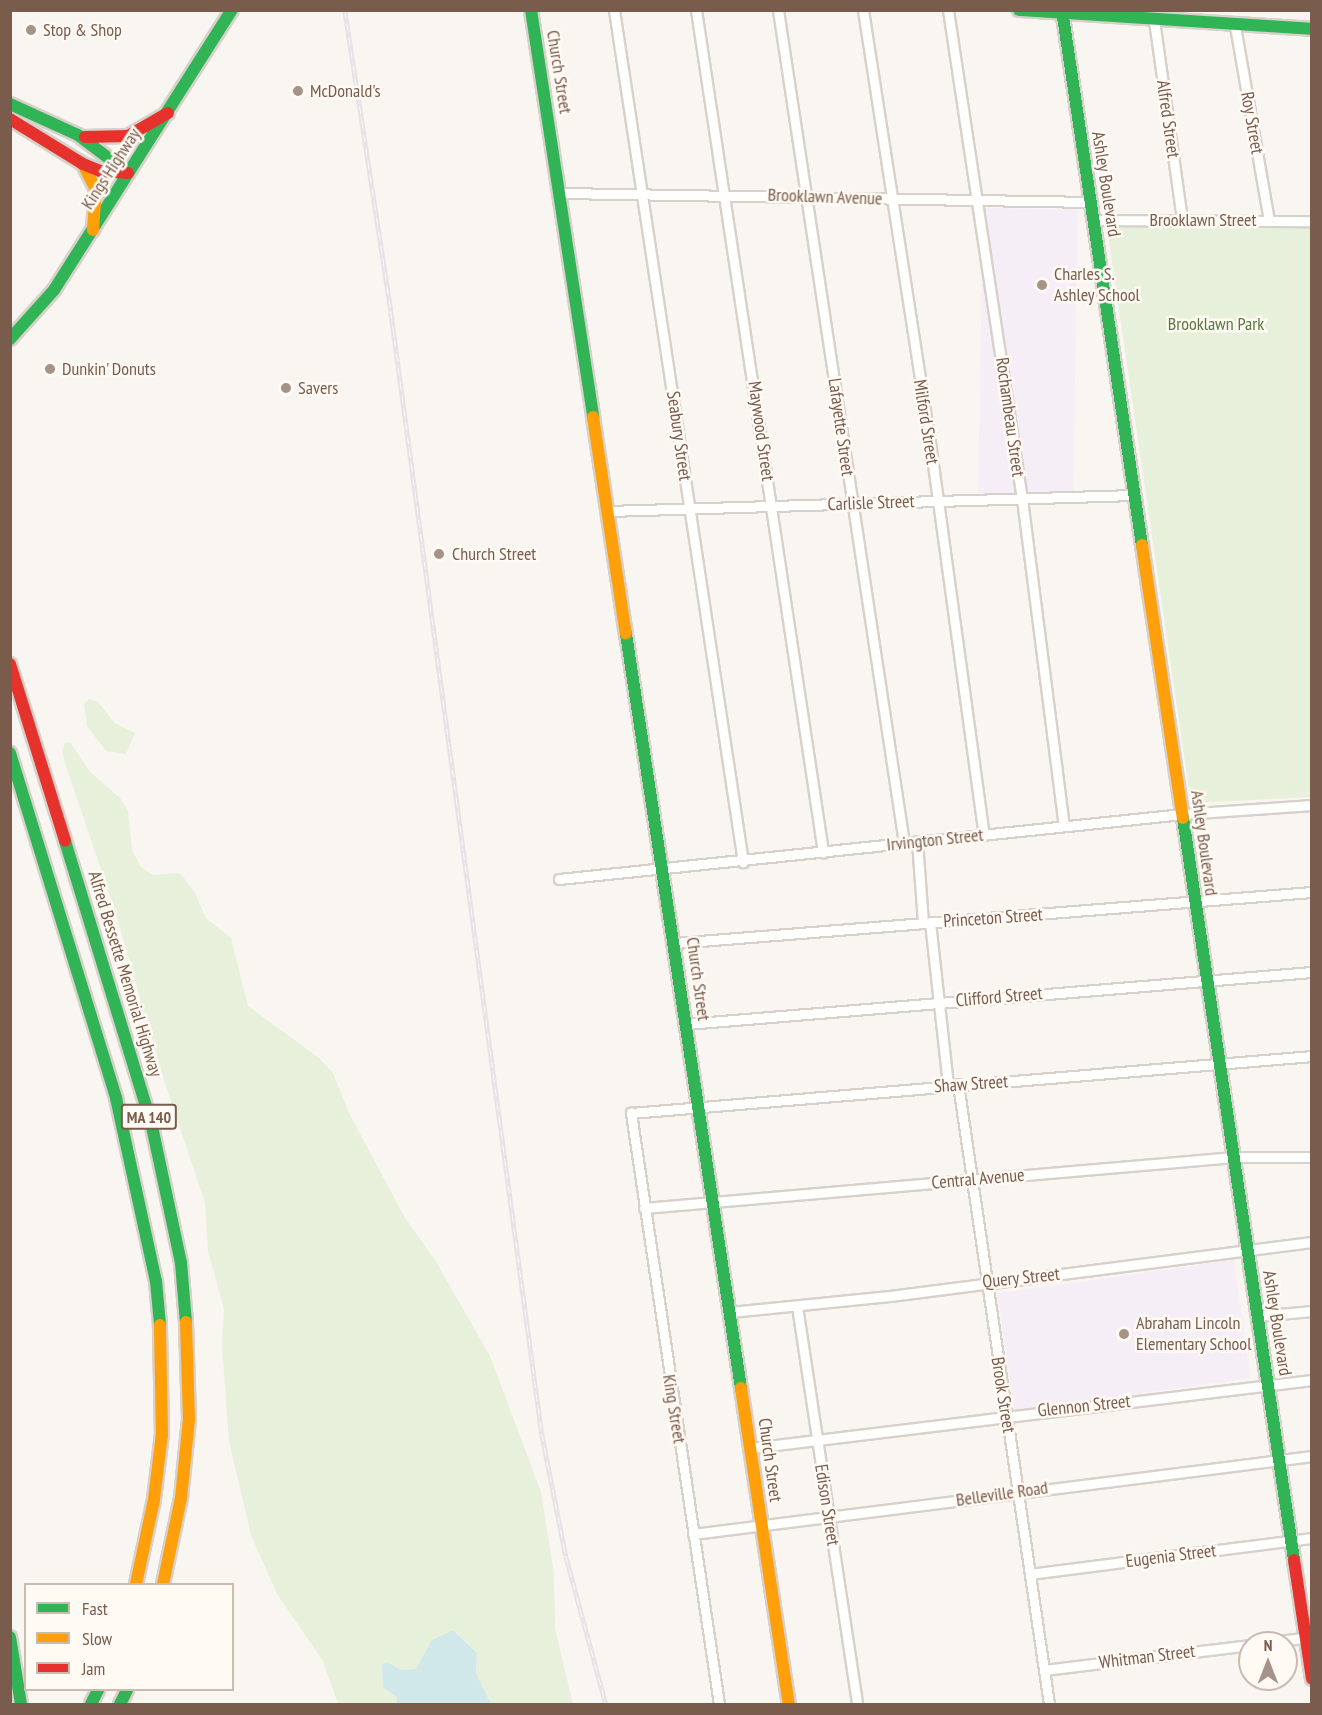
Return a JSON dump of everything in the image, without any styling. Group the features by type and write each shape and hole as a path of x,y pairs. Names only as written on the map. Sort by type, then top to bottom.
{"main road":[{"name":"Kings Highway","path":"10,339 42,306 93,230 232,10"},
{"name":"Church Street","path":"531,10 561,193 789,1704"},
{"path":"1019,10 1063,11 1154,20 1188,16 1235,26 1311,29"},
{"name":"Ashley Boulevard","path":"1063,11 1218,1062 1280,1460 1290,1541 1308,1637 1311,1680"},
{"path":"10,104 78,135 128,173"},
{"path":"78,135 105,139 128,136 168,113"},
{"path":"10,119 83,164 100,171 128,173"},
{"path":"83,164 96,189 93,230"},
{"name":"Alfred Bessette Memorial Highway","path":"10,664 151,1122 181,1263 188,1330 188,1428 181,1498 163,1583"},
{"name":"MA 140","path":"10,753 114,1090 155,1272 162,1352 162,1434 150,1522 136,1583"},
{"path":"10,1637 21,1704"}],"street":[{"name":"Seabury Street","path":"614,10 743,862"},
{"name":"Maywood Street","path":"696,10 823,852"},
{"name":"Lafayette Street","path":"778,10 904,843"},
{"name":"Milford Street","path":"863,10 938,501 984,835"},
{"name":"Rochambeau Street","path":"948,10 1022,499 1064,825"},
{"name":"Alfred Street","path":"1154,20 1182,219"},
{"name":"Roy Street","path":"1235,26 1269,220"},
{"name":"Brooklawn Avenue","path":"561,193 1090,202"},
{"name":"Brooklawn Street","path":"1094,220 1311,221"},
{"name":"Carlisle Street","path":"608,511 1134,495"},
{"name":"Irvington Street","path":"559,879 663,871 1182,813 1311,805"},
{"name":"Brook Street","path":"917,841 938,1003 972,1179 1049,1704"},
{"name":"Princeton Street","path":"675,943 1194,899 1311,892"},
{"name":"Clifford Street","path":"686,1024 1311,972"},
{"name":"Shaw Street","path":"631,1113 1311,1056"},
{"name":"King Street","path":"631,1113 719,1704"},
{"name":"Central Avenue","path":"644,1208 1233,1157 1311,1157"},
{"name":"Query Street","path":"730,1312 797,1306 1247,1247 1311,1242"},
{"name":"Edison Street","path":"797,1306 857,1704"},
{"path":"1257,1316 1311,1311"},
{"name":"Glennon Street","path":"751,1448 1006,1415 1311,1380"},
{"name":"Belleville Road","path":"693,1534 761,1523 1311,1456"},
{"name":"Eugenia Street","path":"1030,1574 1311,1539"},
{"name":"Whitman Street","path":"1044,1670 1238,1646"}],"shaded area":[{"name":"Charles S. Ashley School","path":"983,208 1078,210 1073,497 978,495"},
{"name":"Abraham Lincoln Elementary School","path":"1234,1260 1251,1378 1014,1411 997,1293"}],"green space":[{"name":"Brooklawn Park","path":"1107,227 1311,228 1311,797 1191,803"},
{"path":"89,699 97,701 115,723 135,733 126,754 106,751 87,726 84,704"},
{"path":"70,742 90,772 120,798 128,811 132,850 141,867 153,875 180,873 195,893 206,918 231,938 248,1006 319,1058 333,1073 349,1113 405,1218 435,1260 490,1356 541,1492 554,1574 555,1629 573,1704 491,1704 476,1673 477,1653 456,1632 428,1647 416,1669 401,1670 387,1662 382,1667 383,1687 398,1697 396,1704 338,1704 323,1661 277,1594 251,1535 229,1441 222,1346 224,1309 208,1251 205,1203 165,1083 114,908 66,766 62,751 65,743"}],"water":[{"path":"453,1630 477,1653 476,1673 491,1704 396,1704 397,1697 383,1687 382,1665 387,1662 401,1670 416,1669 432,1640"}],"railway":[{"path":"345,10 391,312 542,1434 566,1556 606,1704"}],"traffic: fast":[{"path":"10,339 54,290 232,10"},
{"path":"531,10 593,417"},
{"path":"1019,10 1312,29"},
{"path":"1062,10 1142,545"},
{"path":"10,104 78,135 128,173"},
{"path":"626,634 741,1388"},
{"path":"10,753 116,1098 156,1281 160,1325"},
{"path":"1183,818 1294,1560"},
{"path":"65,841 151,1122 181,1263 186,1322"},
{"path":"10,1637 21,1704"},
{"path":"91,1704 98,1691"},
{"path":"120,1704 126,1691"}],"traffic: slow":[{"path":"83,164 96,189 93,230"},
{"path":"593,417 626,634"},
{"path":"1142,545 1183,818"},
{"path":"163,1583 181,1498 189,1419 186,1322"},
{"path":"136,1583 154,1499 162,1434 160,1325"},
{"path":"741,1388 789,1704"}],"traffic: jam":[{"path":"85,137 128,136 168,113"},
{"path":"10,119 83,164 100,171 128,173"},
{"path":"10,664 65,841"},
{"path":"1294,1560 1312,1679"}],"place":[{"name":"Stop & Shop","path":"31,30"},
{"name":"McDonald's","path":"298,91"},
{"name":"Charles S. Ashley School","path":"1042,285"},
{"name":"Dunkin' Donuts","path":"50,369"},
{"name":"Savers","path":"286,388"},
{"name":"Church Street","path":"439,554"},
{"name":"Abraham Lincoln Elementary School","path":"1124,1334"}]}
